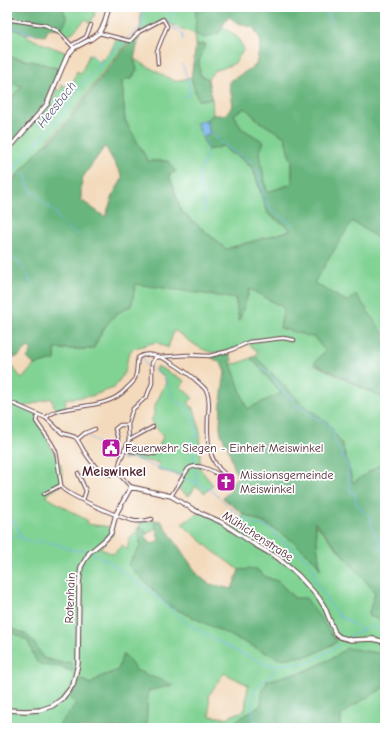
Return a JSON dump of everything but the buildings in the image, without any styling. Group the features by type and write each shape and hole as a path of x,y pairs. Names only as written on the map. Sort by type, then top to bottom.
{"street":[{"path":"73,47 89,41 99,33 104,24 109,7"},
{"path":"7,18 45,25 58,31 73,47"},
{"path":"99,33 130,41 139,32 163,19 167,26 157,51 158,64"},
{"path":"7,151 47,104 54,90 64,61 73,47 86,37 91,25"},
{"path":"46,418 56,411 93,406 118,397 134,381 137,361 144,355 158,357 187,355 204,356 232,350 249,342 283,338 294,340"},
{"path":"118,473 124,450 129,440 128,425 133,409 147,396 152,382 152,363 155,358 158,357"},
{"path":"158,357 189,373 207,390 209,406 208,437 211,455 225,475 223,476 198,465 192,466 188,469 171,496"},
{"path":"7,401 46,418 62,433 74,436 78,439 83,450 98,469 109,474 118,473"},
{"path":"38,414 36,421 56,451 61,485 68,492 97,507 135,521 141,522 152,519"},
{"path":"123,454 117,451 118,439 115,429 120,426 128,425"},
{"path":"129,440 153,427"},
{"path":"78,439 85,433 95,429"},
{"path":"124,450 155,454"},
{"path":"78,473 86,491 83,500"},
{"path":"118,473 131,487"},
{"path":"44,494 61,485"},
{"name":"Mühlchenstraße","path":"131,487 171,496 196,511 221,522 283,562 319,598 325,608 335,633 344,639 351,640 366,638 385,642"},
{"name":"Rotenhain","path":"7,710 40,710 52,706 69,692 75,679 78,657 80,572 83,562 89,553 111,533 116,514 131,487"}],"green space":[{"path":"7,7 62,7 67,19 61,29 49,28 45,36 21,32 7,27"},
{"path":"62,7 92,7 95,15 90,23 86,19 73,32 65,36 61,29 67,19"},
{"path":"136,7 196,7 196,34 219,33 223,27 237,37 244,49 235,63 214,71 208,79 200,75 199,61 205,44 196,45 195,34 162,21 140,33 141,12"},
{"path":"196,7 385,7 385,243 352,221 314,283 348,302 356,294 385,336 385,399 314,363 325,351 315,338 280,328 284,308 250,289 239,321 235,298 136,284 131,306 124,309 112,318 93,349 55,349 55,360 34,365 27,358 32,350 28,347 19,356 10,359 13,367 7,372 7,188 40,149 52,139 71,118 98,81 130,42 140,33 134,59 137,70 131,80 128,78 122,82 125,120 148,161 168,161 176,172 169,174 181,211 226,249 292,230 268,214 253,168 237,155 230,153 223,146 208,150 202,137 210,133 206,120 213,115 225,115 233,105 229,82 256,65 261,41 254,28 236,22 228,16 219,33 205,38 195,34","holes":["245,108 260,122 285,137 289,155 292,160 292,184 267,192 259,153 264,142 241,128 234,114","105,146 123,178 115,191 105,217 81,200 83,177"]},
{"path":"7,27 67,53 60,69 7,56"},
{"path":"116,39 129,41 97,80 70,117 7,186 7,153 52,100 55,89 60,91 62,85 67,87 72,85 77,71 81,74 89,55 92,55 99,62 112,49"},
{"path":"206,44 199,61 200,75 208,79 212,99 198,100 191,78 196,45"},
{"path":"7,56 60,69 45,104 9,147 7,146 7,103 22,86 7,83"},
{"path":"134,59 174,81 191,78 198,100 212,99 213,115 206,120 198,122 197,124 208,150 223,146 230,153 237,155 253,169 268,214 292,230 226,249 181,211 169,174 175,171 168,161 148,161 125,120 122,82 126,78 131,80 137,70"},
{"path":"7,83 22,86 7,102"},
{"path":"245,108 260,122 285,137 289,155 292,160 292,184 267,192 259,153 264,142 241,128 234,114"},
{"path":"352,220 385,243 385,336 356,295 348,302 313,283"},
{"path":"136,283 231,298 235,297 239,320 250,289 284,308 280,328 315,337 325,351 314,364 385,399 385,461 353,483 342,444 327,422 302,404 255,356 258,352 249,344 234,349 210,352 196,346 174,330 168,348 156,342 132,349 128,356 125,372 114,388 91,396 65,399 66,408 56,411 51,398 23,407 39,416 37,420 61,466 63,484 45,496 88,521 87,524 111,527 113,535 100,548 113,554 123,545 127,550 129,540 141,522 154,520 156,528 148,533 139,528 140,546 128,565 312,655 336,641 279,582 266,577 256,569 239,570 213,551 182,524 200,512 216,518 233,528 243,514 264,523 285,535 305,550 320,567 314,522 375,592 368,616 385,621 385,654 347,649 331,659 299,674 291,674 267,680 267,683 263,689 261,705 225,728 146,728 148,690 172,685 140,673 122,670 112,672 91,684 81,679 77,704 57,728 7,728 7,632 14,633 28,641 36,660 42,665 61,667 72,671 62,663 43,658 30,638 21,632 7,628 7,372 13,367 22,379 34,365 55,360 55,349 93,349 112,318 124,309 131,306","holes":["224,673 248,685 245,710 226,718 210,716 209,695"]},
{"path":"229,352 232,360 231,364 247,409 281,393 251,358 255,356 302,404 327,422 342,444 353,483 385,461 385,621 368,616 375,592 315,522 320,569 316,562 294,542 265,523 243,514 223,498 233,487 232,482 237,477 228,448 221,434 220,427 221,401 225,372 221,363 212,358 213,356"},
{"path":"251,358 281,393 247,410 231,364 239,363"},
{"path":"157,366 185,381 181,387 193,398 188,402 195,412 200,431 200,469 213,485 205,493 196,486 189,496 178,489 182,475 158,469 159,463 130,458 123,460 127,448 159,453 160,443 163,437 156,427 153,426 151,419 154,416 154,408 166,382 162,374 155,370"},
{"path":"154,520 161,521 198,575 209,584 232,589 239,570 256,569 266,577 279,582 294,598 306,598 337,642 312,655 279,659 169,606 128,565 140,546 139,527 148,533 145,535 151,544 159,540"},
{"path":"7,628 21,632 30,638 43,658 62,663 70,662 75,669 72,671 61,667 42,665 36,661 28,641 14,633 7,632"},
{"path":"347,648 385,654 385,687 349,708 341,717 340,728 225,728 261,705 263,689 267,683 267,680 291,674 299,674 331,659"},
{"path":"123,653 136,670 173,685 148,691 146,728 57,728 76,704 69,695 80,679 91,684 100,677 118,670"},
{"path":"385,687 385,728 340,728 341,717 349,708"}],"water":[{"path":"206,120 210,133 202,137 197,124 198,122"}],"waterway":[{"name":"Heesbach","path":"127,38 141,27 145,7"},
{"path":"172,24 169,18 177,7"},
{"path":"326,7 329,17 334,22"},
{"path":"7,26 37,35"},
{"path":"173,27 173,29 179,30 183,35 183,40"},
{"name":"Heesbach","path":"7,183 18,163 58,119 81,85 124,41"},
{"path":"92,55 101,64"},
{"path":"182,64 190,91 190,94 185,97"},
{"path":"210,133 214,135 214,137 218,138 218,141 223,144"},
{"path":"203,136 208,148"},
{"path":"226,146 247,158 256,167 267,204 293,226"},
{"path":"204,212 204,203 199,179 207,151"},
{"path":"16,166 26,176 28,185 33,193 56,213 57,217 62,223 78,235"},
{"path":"7,253 26,271"},
{"path":"27,275 32,284"},
{"path":"143,357 147,367 151,368"},
{"path":"261,367 273,377 283,392 293,397 293,403 296,406 304,408 313,416 327,423 330,430 335,434 335,443 341,451 342,458 344,457 349,469 347,474 351,492 356,494 355,501 358,506 360,506 364,514"},
{"path":"154,370 164,378 174,399"},
{"path":"176,402 184,405 188,409 195,424 197,436 192,438 194,464"},
{"path":"87,435 119,459"},
{"path":"123,459 130,457 181,477"},
{"path":"195,468 197,483"},
{"path":"184,478 210,489 229,507 254,525 260,525 270,529 276,536 308,560 315,573 314,578 316,583 330,605 337,614 354,625"},
{"path":"367,514 370,516 374,532 382,546 381,548 385,553"},
{"path":"13,519 22,538"},
{"path":"7,538 11,535 36,543 39,540 47,543 54,543 72,550 89,551"},
{"path":"92,553 108,561 154,594 185,622 234,650 268,665 302,663 314,660 339,645"},
{"path":"356,626 363,630 372,625 375,629 385,633"},
{"path":"349,637 363,630"},
{"path":"259,728 258,723 255,719 253,719 254,692 256,688 280,666"}],"place":[{"name":"Feuerwehr Siegen - Einheit Meiswinkel","path":"111,448"},
{"name":"Missionsgemeinde Meiswinkel","path":"226,482"}],"district":[{"name":"Meiswinkel","path":"114,471"}]}
